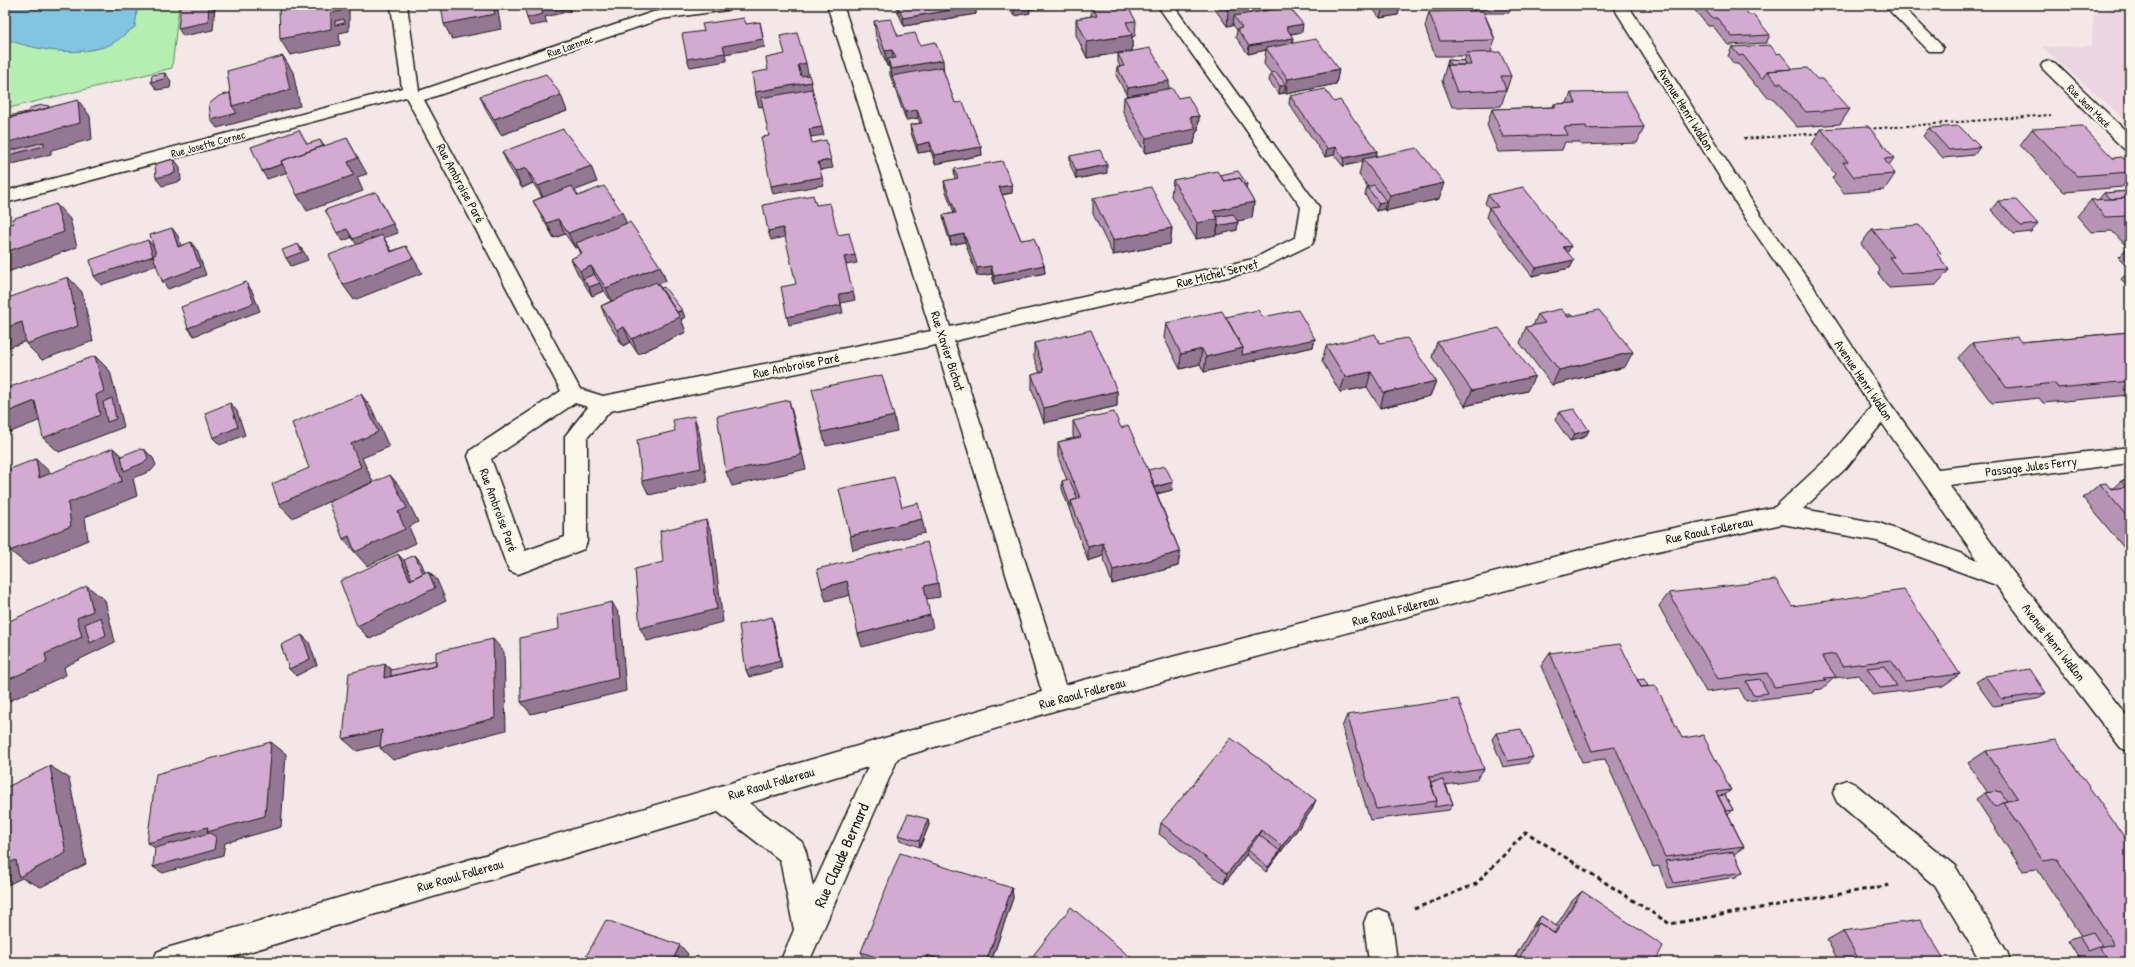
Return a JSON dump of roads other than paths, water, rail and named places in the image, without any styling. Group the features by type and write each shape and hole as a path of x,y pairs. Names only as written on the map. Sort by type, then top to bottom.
{"street":[{"name":"Rue Ambroise Paré","path":"399,5 413,94 573,394 603,404 943,336"},
{"name":"Rue Laennec","path":"413,94 658,16 727,5"},
{"name":"Rue Xavier Bichat","path":"835,5 943,336 1057,699"},
{"name":"Rue Michel Servet","path":"943,336 1258,264 1305,240 1310,207 1165,5"},
{"name":"Avenue Henri Wallon","path":"1620,5 1708,142 1759,226 1806,291 1882,408 2004,578 2130,740"},
{"path":"1892,5 1935,48"},
{"name":"Rue Jean Macé","path":"2049,66 2094,112 2130,145"},
{"name":"Rue Josette Cornec","path":"5,197 413,94"},
{"name":"Rue Ambroise Paré","path":"573,394 479,456 518,564 576,542 576,436 603,404"},
{"path":"1782,515 1838,462 1882,408"},
{"name":"Passage Jules Ferry","path":"1932,478 2130,455"},
{"name":"Rue Raoul Follereau","path":"167,962 1057,699 1630,547 1782,515 1879,532 1973,568 2004,578"},
{"name":"Rue Claude Bernard","path":"794,962 889,749"},
{"path":"1846,793 1945,876 1997,962"},
{"path":"721,798 792,852 808,930"},
{"path":"1378,923 1383,962"}],"water":[{"path":"5,5 138,5 135,27 114,42 107,46 94,49 69,52 43,49 5,39"}]}
